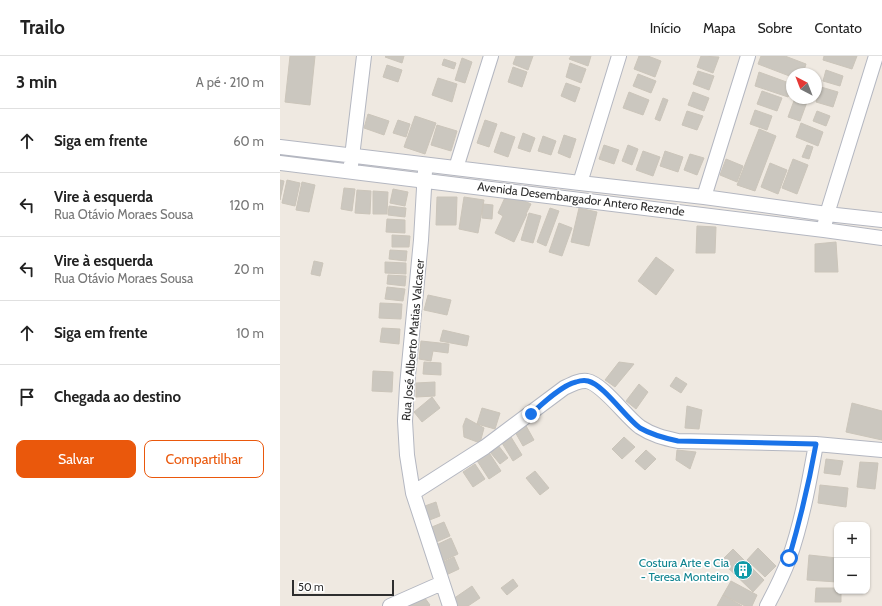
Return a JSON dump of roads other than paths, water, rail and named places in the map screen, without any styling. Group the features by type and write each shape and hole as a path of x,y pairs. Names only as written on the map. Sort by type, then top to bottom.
{"street":[{"path":"350,172 364,56"},
{"path":"456,168 491,56"},
{"path":"580,183 619,56"},
{"path":"704,197 748,56"},
{"path":"824,230 827,214 876,56"},
{"name":"Avenida Desembargador Antero Rezende","path":"280,147 704,197 882,220"},
{"name":"Avenida Desembargador Antero Rezende","path":"280,163 882,238"},
{"name":"Rua José Alberto Matias Valcacer","path":"425,165 420,256 407,386 405,422 407,455 413,493 450,606"},
{"path":"413,493 485,447 564,388 574,382 583,381 589,381 598,386 628,417 639,426 648,433 662,438 678,441 816,444 882,450"},
{"path":"766,606 777,588 789,558 808,489 816,444"},
{"path":"390,606 442,583"}],"place":[{"name":"Costura Arte e Cia - Teresa Monteiro","path":"743,570"}]}
